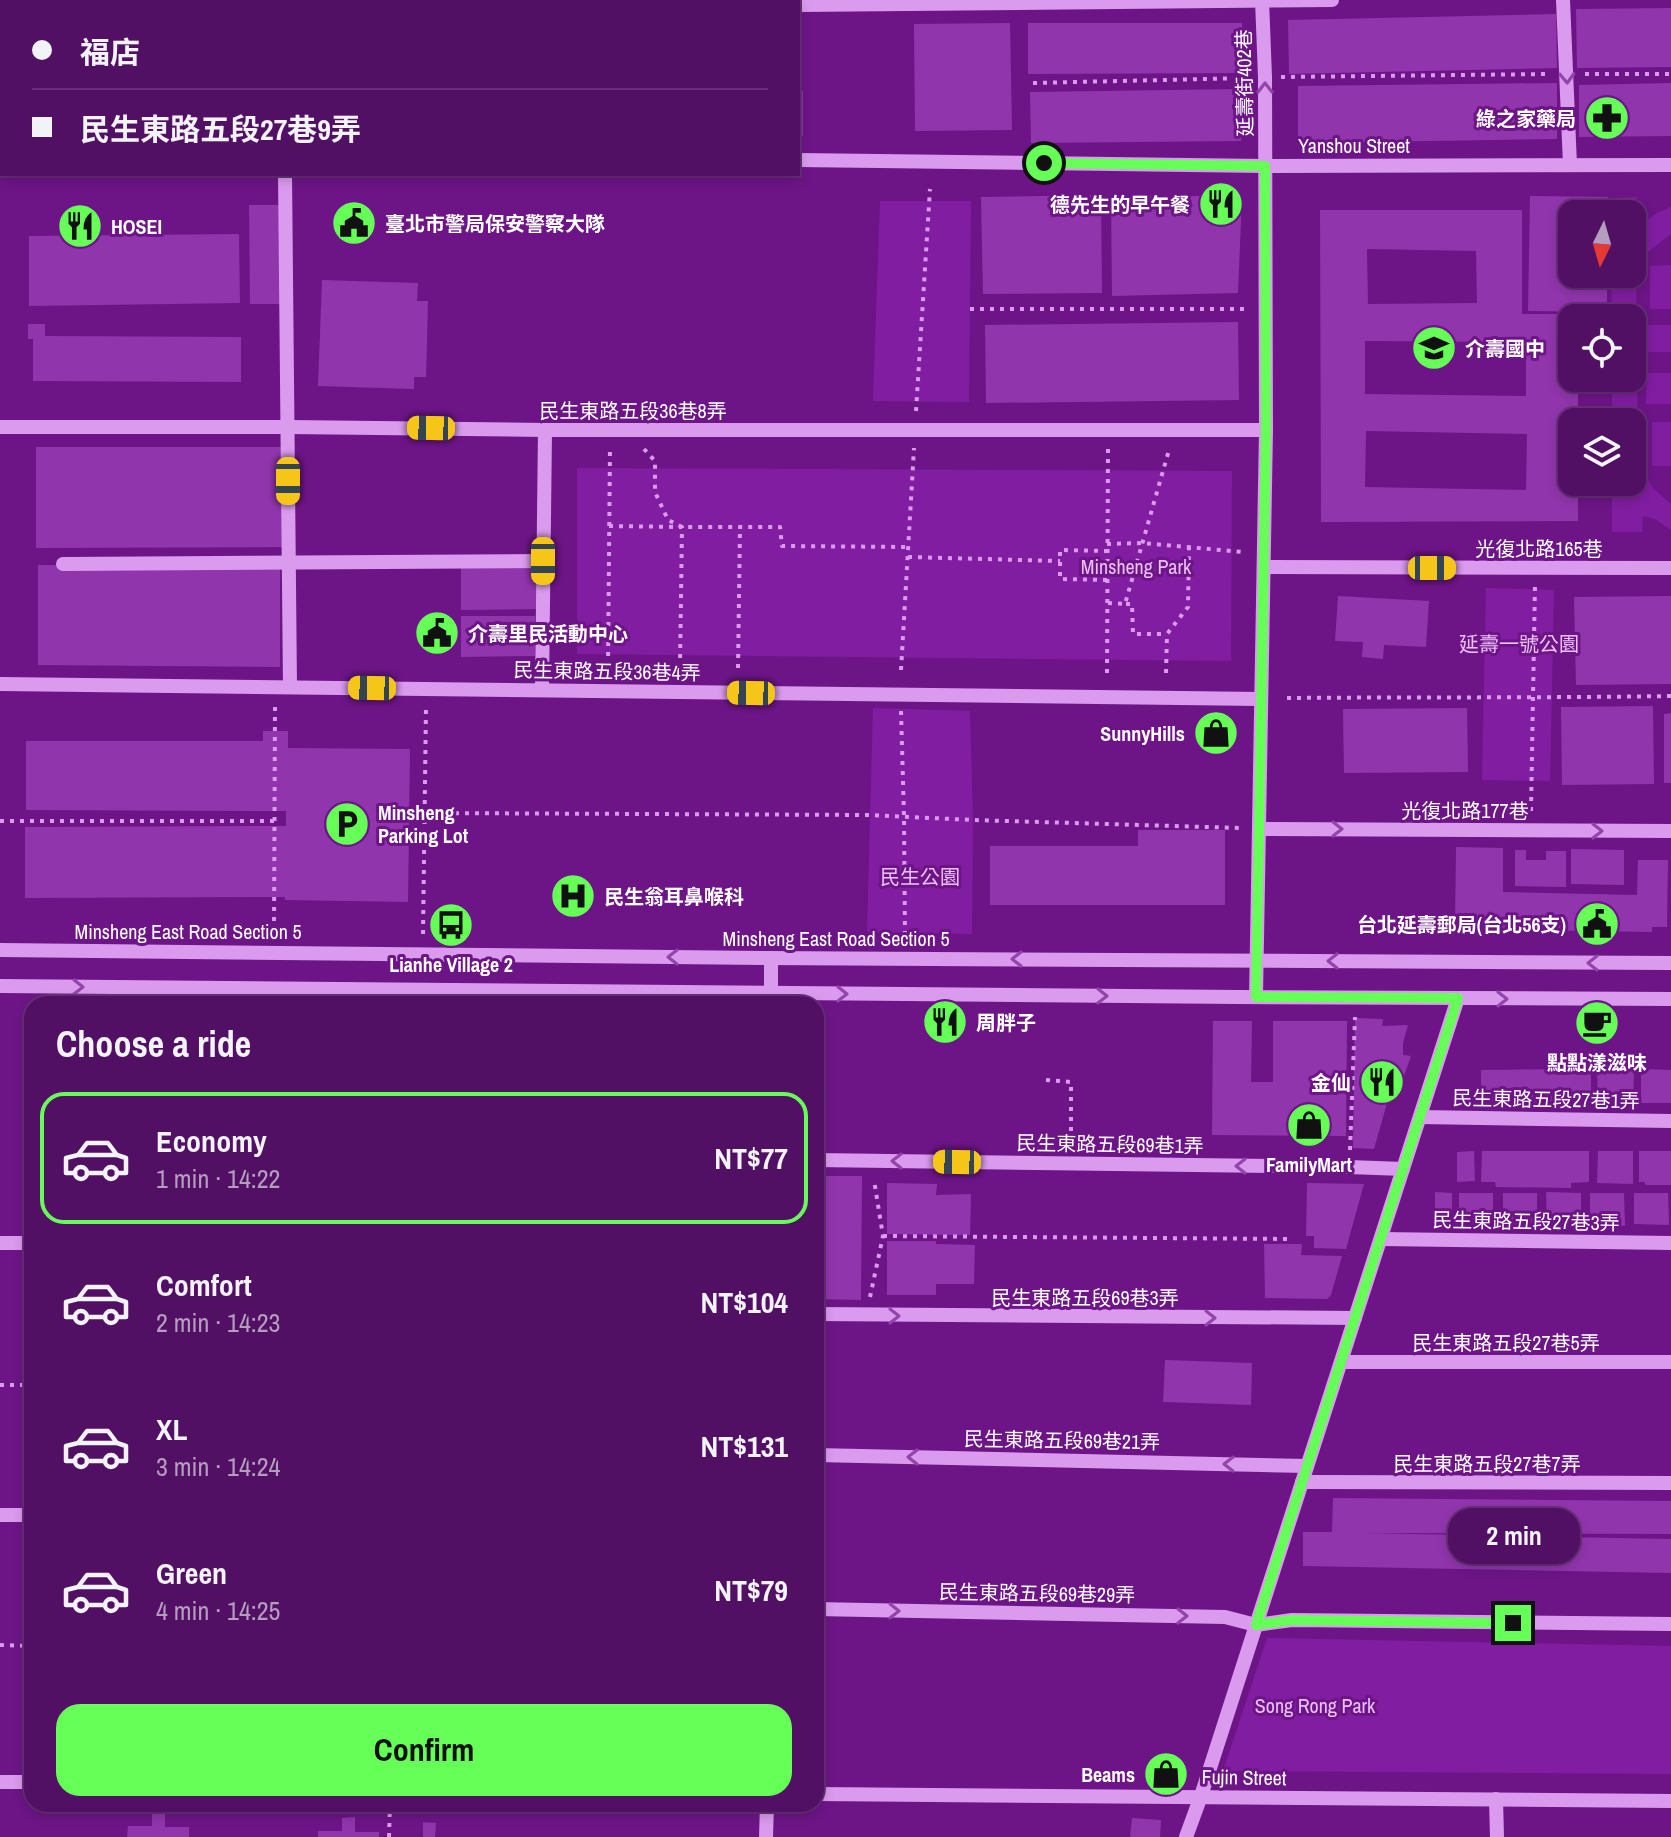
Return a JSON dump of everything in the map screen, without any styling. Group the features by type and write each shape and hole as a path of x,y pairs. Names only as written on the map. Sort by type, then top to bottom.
{"street":[{"path":"800,5 1332,0"},
{"path":"1563,0 1570,165"},
{"name":"延壽街402巷","path":"1256,997 1266,430 1262,1"},
{"name":"Yanshou Street","path":"800,160 1265,166 1671,165"},
{"path":"283,687 288,563 285,176"},
{"name":"民生東路五段36巷8弄","path":"0,427 1266,430"},
{"path":"542,690 545,430"},
{"path":"63,564 543,561"},
{"name":"光復北路165巷","path":"1264,567 1671,568"},
{"name":"民生東路五段36巷4弄","path":"0,684 1261,699"},
{"name":"光復北路177巷","path":"1259,829 1671,831"},
{"name":"Minsheng East Road Section 5","path":"0,950 1671,963"},
{"path":"771,958 771,996"},
{"path":"0,986 642,996"},
{"path":"824,998 1671,999"},
{"path":"1186,1837 1458,998"},
{"name":"民生東路五段27巷1弄","path":"1420,1117 1671,1121"},
{"name":"民生東路五段69巷1弄","path":"824,1160 1403,1169"},
{"name":"民生東路五段27巷3弄","path":"1381,1239 1671,1243"},
{"path":"0,1243 24,1243"},
{"name":"民生東路五段69巷3弄","path":"824,1314 1355,1318"},
{"name":"民生東路五段27巷5弄","path":"1341,1362 1671,1362"},
{"name":"民生東路五段69巷21弄","path":"824,1455 1307,1466"},
{"name":"民生東路五段27巷7弄","path":"1302,1482 1671,1483"},
{"path":"0,1515 24,1515"},
{"name":"民生東路五段69巷29弄","path":"824,1609 1225,1617 1256,1625 1292,1620 1671,1624"},
{"path":"0,1782 24,1782"},
{"name":"Fujin Street","path":"824,1794 1671,1801"},
{"path":"1496,1799 1497,1837"},
{"path":"766,1837 767,1812"}],"path":[{"path":"1033,83 1265,77 1671,74"},
{"path":"916,413 930,189"},
{"path":"970,309 1245,309"},
{"path":"1125,604 1170,447"},
{"path":"901,670 914,448"},
{"path":"1107,673 1108,448"},
{"path":"608,666 610,449"},
{"path":"644,449 655,461 655,492 661,506 668,520 682,527"},
{"path":"609,526 780,527 782,546 909,547"},
{"path":"680,667 682,527"},
{"path":"738,668 740,527"},
{"path":"1107,544 1142,543 1243,552"},
{"path":"1166,673 1167,634 1188,607 1189,547"},
{"path":"1108,551 1060,550 1060,579 1108,580"},
{"path":"908,557 1060,561"},
{"path":"1531,811 1535,582"},
{"path":"1108,603 1132,604 1133,634 1167,634"},
{"path":"274,931 275,821 283,687"},
{"path":"423,934 427,689"},
{"path":"1287,698 1671,696"},
{"path":"901,709 905,940"},
{"path":"425,813 869,815 1240,828"},
{"path":"0,821 275,821"},
{"path":"1349,1167 1355,1017"},
{"path":"1046,1080 1071,1082 1071,1164"},
{"path":"870,1316 870,1298 883,1236 871,1161"},
{"path":"883,1236 1291,1239"},
{"path":"0,1385 24,1385"},
{"path":"0,1645 24,1646"},
{"path":"389,1837 390,1812"}],"green space":[{"path":"1637,197 1637,200 1611,200"},
{"path":"880,201 971,201 969,402 873,401"},
{"path":"1671,207 1671,234 1646,253 1646,221"},
{"path":"1671,265 1671,309 1650,309 1650,266"},
{"path":"1611,288 1636,288 1636,304 1612,304"},
{"path":"1647,325 1671,325 1671,352 1647,352"},
{"path":"1647,373 1671,373 1671,404 1646,404"},
{"path":"1612,392 1637,392 1637,408 1612,408"},
{"path":"1652,422 1671,422 1671,466 1652,466"},
{"name":"Minsheng Park","path":"577,468 1232,471 1231,661 577,654"},
{"path":"1646,477 1671,504 1671,530 1655,519 1643,516 1642,532 1612,532 1612,496 1646,496"},
{"name":"延壽一號公園","path":"1486,588 1554,590 1550,781 1482,780"},
{"name":"民生公園","path":"873,708 970,711 972,934 867,932"},
{"name":"Song Rong Park","path":"1267,1638 1671,1646 1671,1774 1223,1771"}],"building":[{"path":"1671,8 1671,67 1577,68 1576,9"},
{"path":"1556,14 1557,68 1289,74 1288,20"},
{"path":"1010,23 1012,130 915,131 914,24"},
{"path":"1028,23 1242,23 1243,73 1028,74"},
{"path":"1557,83 1557,139 1298,143 1298,86"},
{"path":"1671,83 1671,136 1579,137 1579,85"},
{"path":"1240,89 1241,141 1031,143 1030,92"},
{"path":"800,91 803,91 803,136 800,136"},
{"path":"1101,195 1102,293 983,294 981,197"},
{"path":"1111,196 1242,196 1238,293 1112,296"},
{"path":"1530,196 1608,197 1608,200 1558,200 1558,288 1607,288 1607,304 1558,304 1558,311 1528,311"},
{"path":"249,205 280,205 281,304 250,304"},
{"path":"1320,210 1522,210 1522,314 1558,314 1558,392 1578,392 1578,408 1558,408 1558,496 1578,496 1578,521 1321,522","holes":["1367,249 1476,251 1477,303 1368,304","1365,341 1509,342 1509,356 1526,356 1526,396 1365,394","1366,431 1527,434 1526,490 1365,487"]},
{"path":"239,234 240,303 29,306 29,236"},
{"path":"322,280 418,283 417,301 428,301 426,377 414,377 414,389 318,386"},
{"path":"1238,322 1239,400 986,403 985,325"},
{"path":"28,324 45,324 45,336 241,337 241,382 33,381 33,339 28,339"},
{"path":"36,447 288,447 288,547 36,548"},
{"path":"38,565 280,566 280,667 38,665"},
{"path":"461,565 539,565 540,609 461,610"},
{"path":"1338,596 1429,601 1426,647 1384,645 1383,659 1362,657 1363,642 1335,641"},
{"path":"1671,596 1671,684 1576,685 1574,597"},
{"path":"461,616 535,616 535,656 461,657"},
{"path":"1653,706 1654,784 1562,785 1561,707"},
{"path":"1467,708 1468,772 1344,773 1343,709"},
{"path":"1671,713 1671,783 1664,783 1664,714"},
{"path":"263,731 288,731 288,748 410,749 408,902 285,900 285,897 25,898 25,827 286,826 286,811 26,810 26,741 263,741"},
{"path":"1138,830 1225,830 1225,905 990,905 990,846 1138,846"},
{"path":"1456,847 1503,848 1503,892 1637,895 1638,860 1668,860 1667,927 1652,927 1652,932 1455,929"},
{"path":"1571,849 1624,850 1624,885 1571,884"},
{"path":"1515,850 1526,850 1526,860 1546,860 1546,851 1566,851 1566,887 1515,886"},
{"path":"1355,1018 1383,1019 1382,1026 1408,1025 1403,1055 1411,1056 1396,1096 1389,1096 1374,1149 1353,1148"},
{"path":"1213,1021 1252,1021 1251,1082 1273,1082 1273,1021 1347,1021 1346,1136 1212,1135"},
{"path":"1591,1069 1591,1103 1481,1104 1481,1070"},
{"path":"1597,1069 1634,1070 1633,1104 1598,1104"},
{"path":"1641,1069 1671,1070 1671,1103 1641,1103"},
{"path":"1474,1151 1475,1181 1457,1182 1457,1152"},
{"path":"1482,1151 1589,1151 1589,1182 1571,1183 1571,1188 1496,1187 1495,1182 1481,1182"},
{"path":"1598,1151 1633,1151 1633,1184 1597,1183"},
{"path":"1639,1151 1671,1151 1671,1185 1639,1182"},
{"path":"824,1176 862,1176 861,1300 824,1299"},
{"path":"887,1183 937,1184 936,1195 971,1194 970,1235 887,1234"},
{"path":"1307,1183 1364,1184 1346,1249 1314,1248 1314,1236 1306,1236"},
{"path":"1435,1192 1452,1193 1452,1225 1435,1225"},
{"path":"1546,1192 1581,1193 1581,1225 1547,1224"},
{"path":"1459,1193 1493,1193 1493,1225 1459,1224"},
{"path":"1503,1193 1537,1193 1537,1225 1503,1224"},
{"path":"1590,1193 1624,1193 1625,1226 1590,1225"},
{"path":"1634,1193 1668,1193 1669,1225 1634,1224"},
{"path":"887,1241 975,1245 974,1284 936,1284 936,1295 887,1295"},
{"path":"1264,1244 1302,1244 1301,1255 1342,1256 1331,1295 1327,1299 1265,1298"},
{"path":"1165,1360 1252,1363 1251,1405 1163,1402"},
{"path":"1333,1498 1671,1501 1671,1534 1363,1533 1671,1539 1671,1573 1303,1566 1303,1532 1332,1532"},
{"path":"152,1813 165,1813 165,1827 189,1827 189,1837 127,1837 128,1826 152,1826"},
{"path":"355,1817 355,1832 379,1832 379,1837 318,1837 318,1831 342,1831 342,1818"},
{"path":"1132,1818 1161,1820 1160,1837 1130,1837"},
{"path":"423,1822 436,1823 435,1837 423,1837"}],"place":[{"name":"綠之家藥局","path":"1607,118"},
{"name":"德先生的早午餐","path":"1221,204"},
{"name":"臺北市警局保安警察大隊","path":"354,223"},
{"name":"HOSEI","path":"80,226"},
{"name":"介壽國中","path":"1434,348"},
{"name":"介壽里民活動中心","path":"437,633"},
{"name":"SunnyHills","path":"1216,733"},
{"name":"Minsheng Parking Lot","path":"347,824"},
{"name":"民生翁耳鼻喉科","path":"573,896"},
{"name":"台北延壽郵局(台北56支)","path":"1597,924"},
{"name":"Lianhe Village 2","path":"451,925"},
{"name":"周胖子","path":"945,1022"},
{"name":"點點漾滋味","path":"1597,1023"},
{"name":"金仙","path":"1382,1082"},
{"name":"FamilyMart","path":"1309,1125"},
{"name":"Beams","path":"1166,1774"}],"route":[{"path":"1044,163 1265,166 1266,430 1256,997 1458,998 1256,1625 1292,1620 1513,1623"}]}
